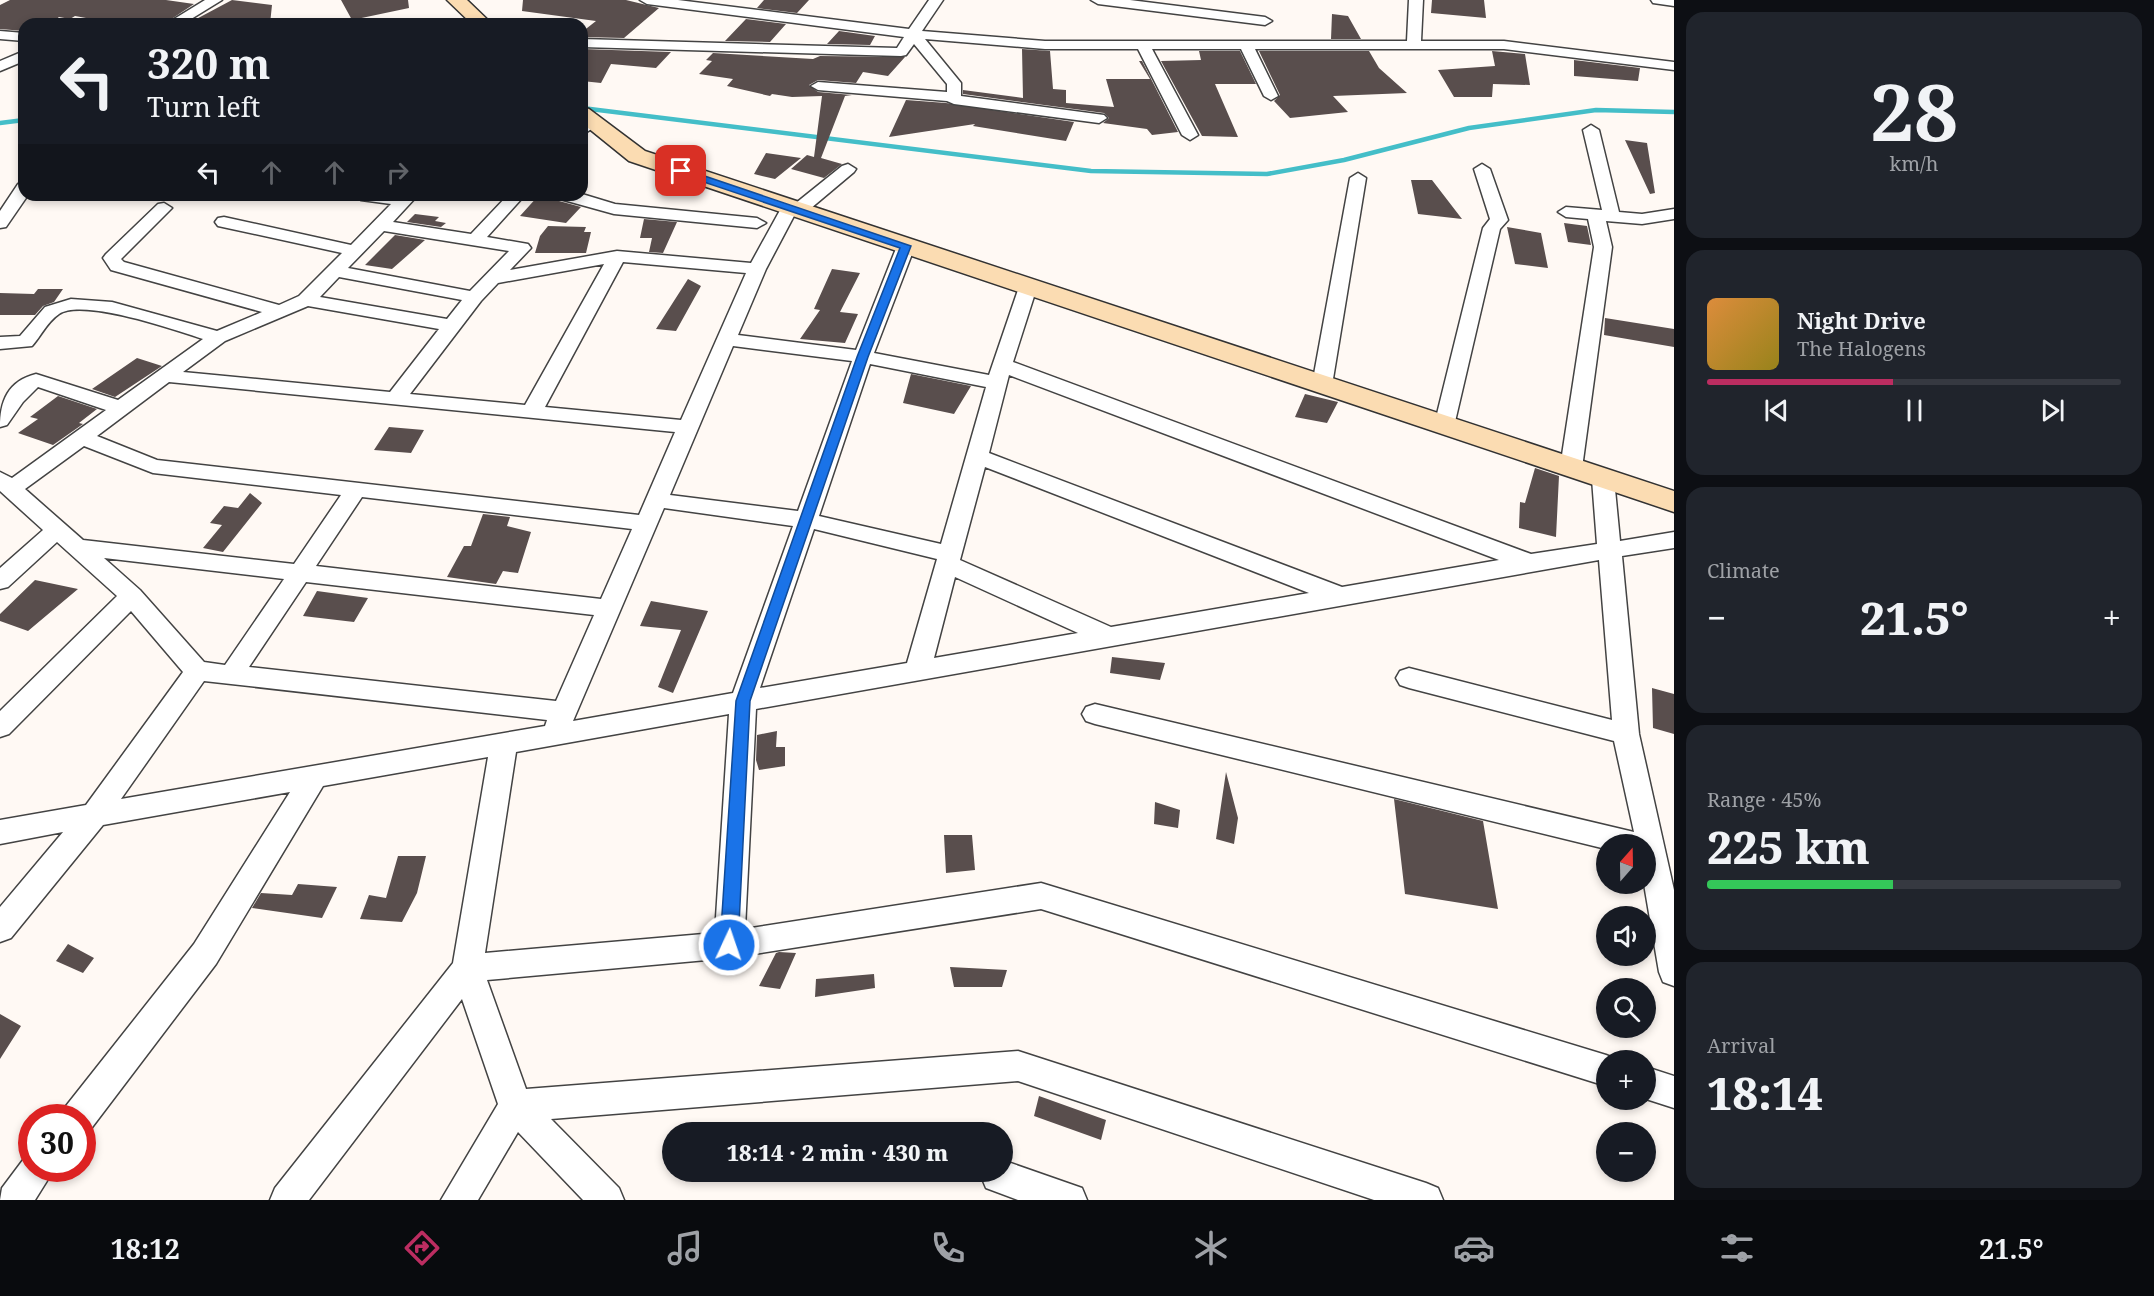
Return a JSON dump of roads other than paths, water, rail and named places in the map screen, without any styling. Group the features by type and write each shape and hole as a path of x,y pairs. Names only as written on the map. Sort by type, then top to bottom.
{"street":[{"path":"188,0 212,2"},
{"path":"456,0 476,18"},
{"path":"647,0 913,34 1045,45 1504,45 1674,66"},
{"path":"588,43 901,52 936,0"},
{"path":"1098,0 1267,15 1253,46 1270,96"},
{"path":"1414,46 1416,0"},
{"path":"1658,0 1674,2"},
{"path":"184,18 212,2"},
{"path":"913,34 954,83 954,100 1099,118"},
{"path":"0,35 18,36"},
{"path":"1143,45 1190,135"},
{"path":"0,66 18,58"},
{"path":"818,86 954,97"},
{"path":"588,123 637,156 1674,502"},
{"path":"1571,468 1603,247 1604,215 1591,130"},
{"path":"1444,426 1492,228 1499,220 1482,169"},
{"path":"559,723 757,269 794,209 848,170"},
{"path":"1322,385 1358,178"},
{"path":"0,223 18,197"},
{"path":"404,201 306,300 218,337 82,436 5,484 132,596 197,671 559,723"},
{"path":"476,240 512,201"},
{"path":"587,201 614,209 757,223"},
{"path":"164,208 112,258 117,266 280,311"},
{"path":"1566,212 1642,219 1674,214"},
{"path":"225,222 354,251"},
{"path":"381,225 522,248 474,297 396,398"},
{"path":"729,945 743,701 862,357 906,246"},
{"path":"492,279 617,256 757,269"},
{"path":"532,411 617,256"},
{"path":"335,271 474,297"},
{"path":"918,670 1000,374 1028,287"},
{"path":"306,300 452,326"},
{"path":"0,343 25,342 54,308 73,304 102,306 218,337"},
{"path":"727,339 1000,374 1528,563"},
{"path":"165,376 688,427"},
{"path":"0,421 22,390 36,380 121,408"},
{"path":"82,436 153,466 646,523"},
{"path":"977,456 1341,596"},
{"path":"1603,479 1626,734 1648,834"},
{"path":"231,675 356,490"},
{"path":"656,500 806,520 948,559 1109,637"},
{"path":"0,581 57,530"},
{"path":"0,832 504,743 559,723 743,701 1528,563 1674,540"},
{"path":"76,547 609,608"},
{"path":"0,727 132,596"},
{"path":"0,929 94,816 197,671"},
{"path":"1409,678 1626,734"},
{"path":"1095,714 1596,836"},
{"path":"504,743 467,968 515,1106 607,1200"},
{"path":"89,1104 205,954 314,777"},
{"path":"1656,876 1674,972"},
{"path":"286,1200 467,968 729,945 1041,896 1596,1068"},
{"path":"515,1106 1018,1066 1426,1200"},
{"path":"1656,1086 1674,1092"},
{"path":"458,1200 515,1106"},
{"path":"1013,1181 1070,1200"},
{"path":"14,1200 28,1182"}],"waterway":[{"path":"588,109 1091,171 1267,174 1344,160 1469,128 1596,110 1674,112"},
{"path":"0,123 18,121"}]}
